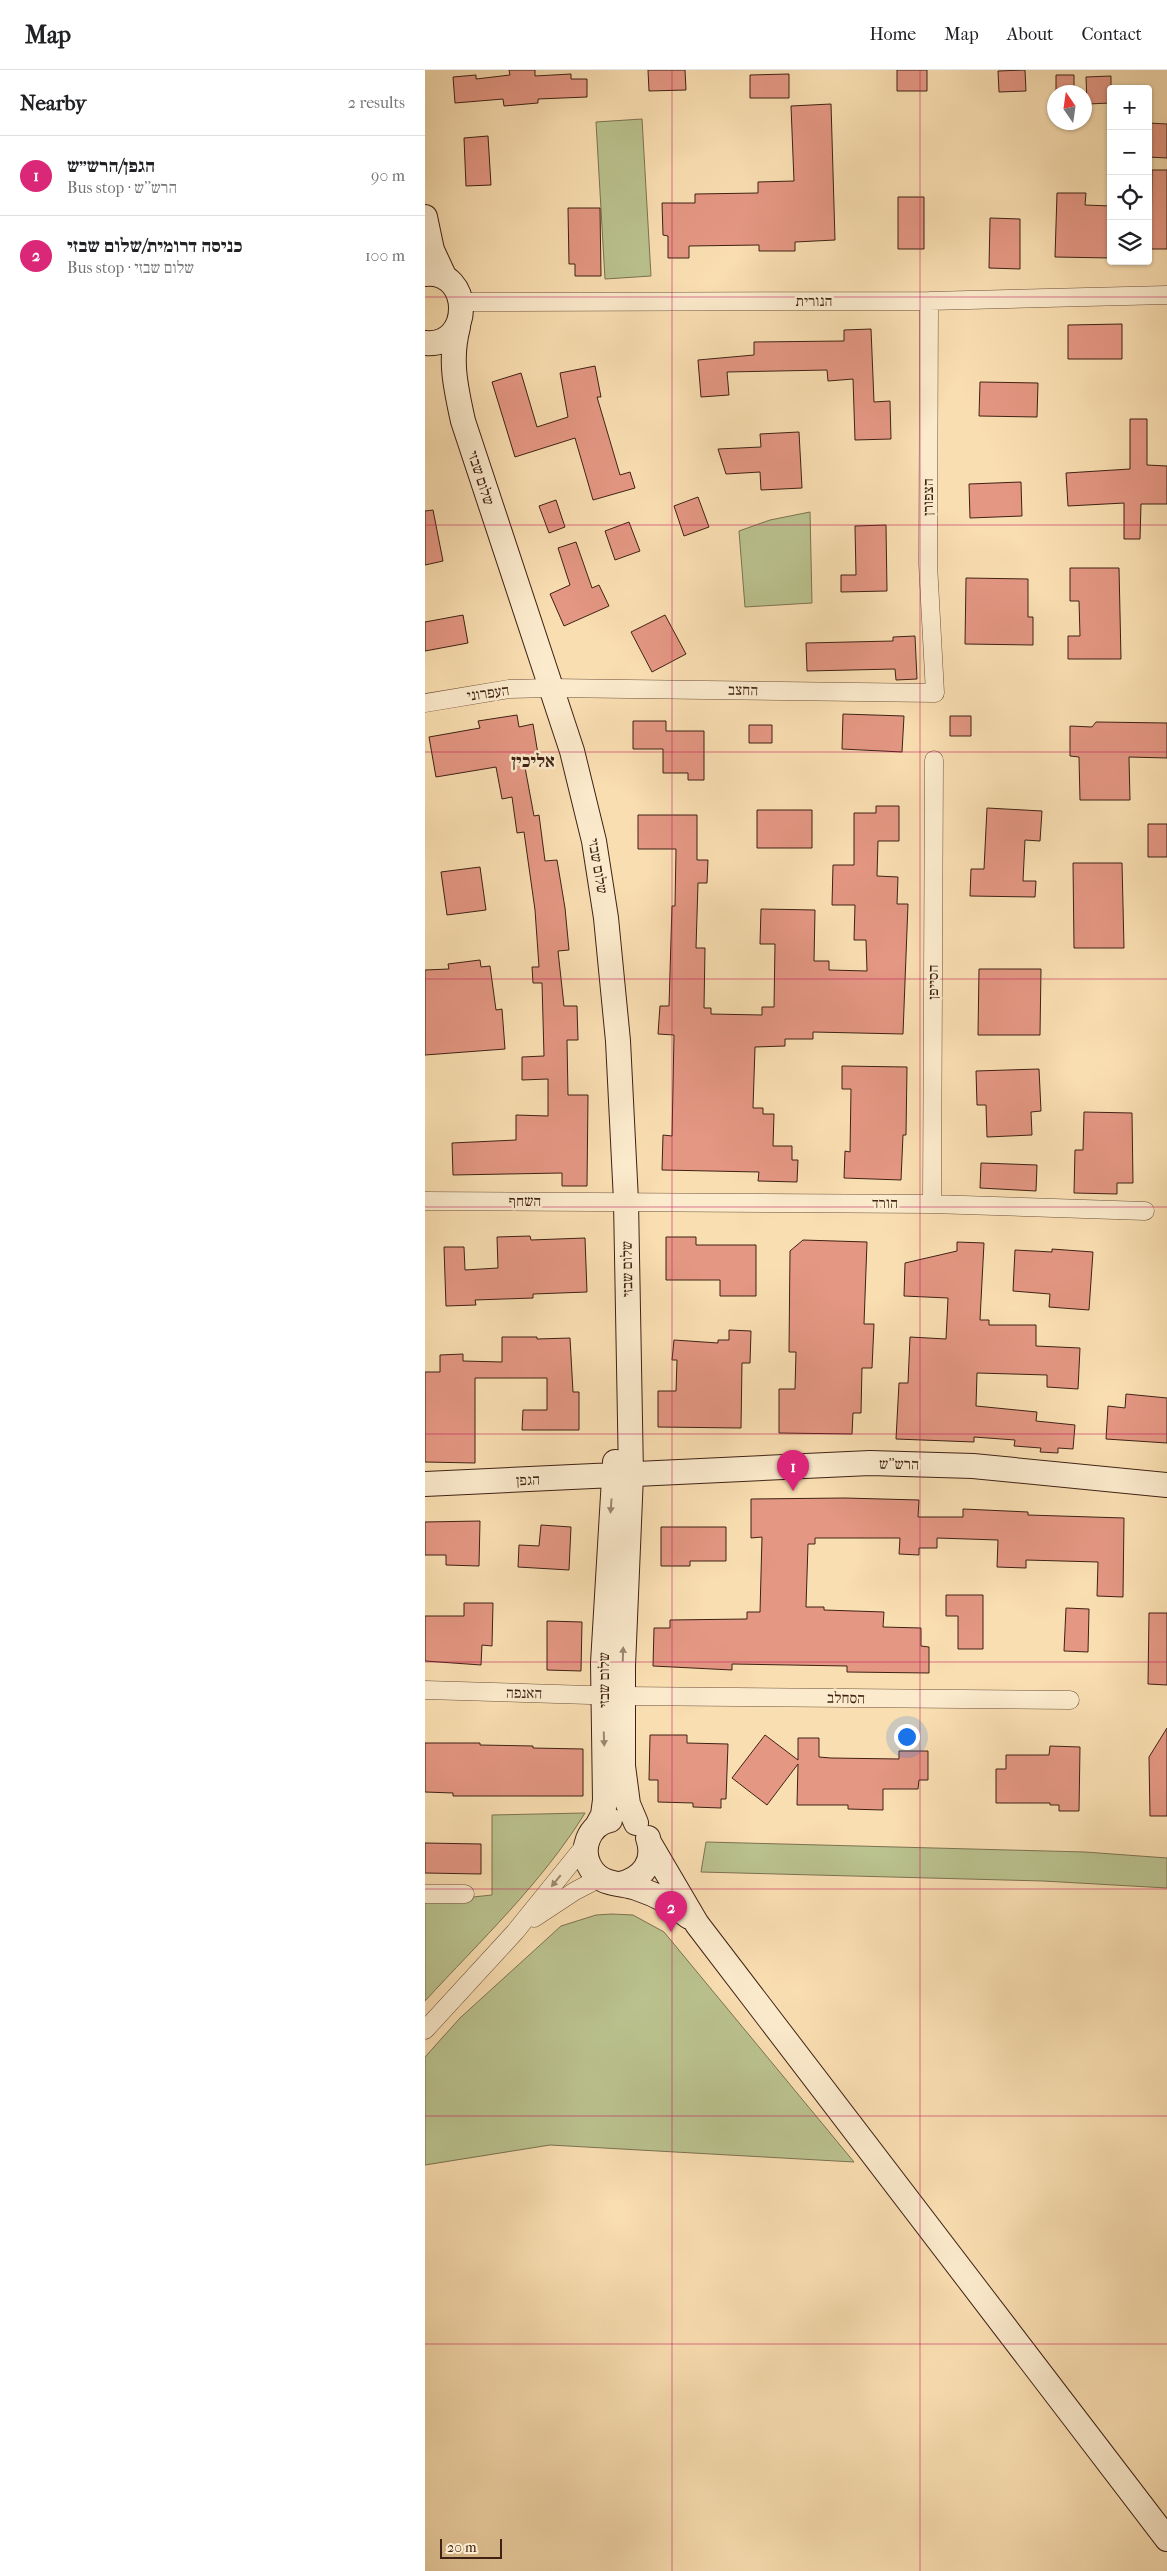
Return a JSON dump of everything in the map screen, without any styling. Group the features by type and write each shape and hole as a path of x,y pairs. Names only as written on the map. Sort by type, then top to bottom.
{"street":[{"path":"425,219 432,250 435,276 456,288 462,302"},
{"name":"הנורית","path":"462,302 929,301 1167,295"},
{"name":"הצפורן","path":"929,301 928,564 935,693"},
{"name":"שלום שבזי","path":"462,302 462,318 457,327 452,357 458,398 470,445 551,688 581,788 599,873 618,1041 626,1201 628,1354 613,1695 603,1815 592,1834"},
{"path":"425,343 441,341 457,327"},
{"name":"שלום שבזי","path":"425,348 442,369 458,398"},
{"name":"החצב","path":"551,688 935,693"},
{"name":"העפרוני","path":"425,703 509,689 551,688"},
{"name":"הסייפן","path":"932,1204 934,760"},
{"name":"השחף","path":"425,1201 626,1201"},
{"name":"הורד","path":"626,1201 932,1204 1145,1211"},
{"name":"הרש''ש","path":"622,1476 795,1465 915,1464 973,1466 1167,1485"},
{"name":"הגפן","path":"425,1484 622,1476"},
{"name":"האנפה","path":"425,1690 613,1695"},
{"name":"שלום שבזי","path":"613,1695 625,1788 628,1804 636,1823"},
{"name":"הסחלב","path":"613,1695 1070,1700"},
{"path":"425,2030 515,1932 592,1834 616,1818 636,1823 643,1830 697,1924 1167,2539"},
{"path":"592,1834 587,1862 610,1881 637,1888 662,1899 683,1912 697,1924"},
{"path":"515,1932 567,1896 610,1881 639,1876 646,1868 650,1859 650,1844"},
{"path":"425,1894 465,1894"}],"green space":[{"path":"642,119 651,276 605,279 596,122"},
{"path":"810,512 812,603 745,607 739,531 770,520"},
{"path":"585,1813 568,1839 530,1887 425,2001 425,1902 492,1895 492,1815"},
{"path":"706,1842 1085,1852 1167,1858 1167,1888 1043,1881 701,1872"},
{"path":"596,1915 633,1915 664,1932 854,2162 550,2145 425,2165 425,2057 460,2018 561,1926"}],"building":[{"path":"509,70 535,70 535,76 571,74 571,79 587,79 587,97 538,99 538,103 504,106 503,99 455,103 453,77 476,75 476,79 510,75"},
{"path":"648,70 685,70 686,90 649,91"},
{"path":"897,70 927,70 927,91 897,91"},
{"path":"1025,70 1026,91 999,92 998,71"},
{"path":"789,74 789,98 750,98 750,75"},
{"path":"1056,75 1074,75 1074,85 1056,85"},
{"path":"1111,76 1111,85 1107,85 1107,103 1092,104 1092,85 1086,85 1086,77"},
{"path":"831,104 835,240 795,242 795,251 759,251 759,245 689,246 689,258 668,258 668,236 663,235 662,203 695,203 695,194 758,193 758,182 794,181 791,106"},
{"path":"1152,123 1167,124 1167,158 1152,157"},
{"path":"488,136 491,185 466,186 464,138"},
{"path":"1152,170 1167,170 1167,249 1152,249"},
{"path":"1057,193 1086,193 1085,205 1107,206 1107,258 1055,257"},
{"path":"898,197 924,197 924,249 898,249"},
{"path":"568,208 600,208 601,276 575,276 575,264 569,264"},
{"path":"990,218 1020,219 1020,269 989,268"},
{"path":"1122,324 1122,359 1068,359 1068,325"},
{"path":"871,329 874,402 890,401 891,439 855,440 853,379 828,381 827,370 727,372 729,395 701,397 698,360 754,355 754,342 844,341 844,330"},
{"path":"595,366 601,397 597,397 620,475 630,472 635,488 593,500 575,438 515,457 492,382 521,373 537,427 568,417 560,373"},
{"path":"980,382 1038,383 1037,417 979,416"},
{"path":"1130,419 1147,419 1147,465 1167,466 1167,504 1141,504 1140,539 1124,539 1124,503 1068,506 1066,473 1130,469"},
{"path":"799,432 802,488 761,490 760,472 726,474 718,449 761,447 760,434"},
{"path":"1021,482 1022,516 970,518 969,484"},
{"path":"698,497 709,527 684,536 674,506"},
{"path":"556,500 565,527 549,533 539,506"},
{"path":"433,510 443,561 425,565 425,511"},
{"path":"629,522 640,551 615,560 605,531"},
{"path":"886,525 887,591 841,592 841,575 856,575 855,526"},
{"path":"576,542 592,588 599,585 609,606 564,626 550,594 570,585 558,548"},
{"path":"1070,568 1119,568 1121,659 1068,659 1068,636 1080,636 1079,601 1070,601"},
{"path":"966,578 1028,579 1028,617 1033,617 1033,645 965,644"},
{"path":"463,615 468,643 425,651 425,622"},
{"path":"665,615 686,654 652,672 631,632"},
{"path":"915,636 917,679 896,680 895,669 807,671 806,643 893,641 893,637"},
{"path":"843,714 904,716 902,752 842,749"},
{"path":"517,715 519,727 533,724 539,760 524,762 534,816 539,815 545,861 557,860 565,908 569,950 558,951 564,1006 577,1006 578,1040 567,1040 568,1095 588,1095 587,1186 562,1186 562,1173 453,1175 452,1143 516,1140 516,1115 548,1116 548,1079 522,1080 522,1057 544,1056 542,983 533,983 532,967 539,967 535,910 524,832 517,833 512,797 502,799 496,767 436,777 429,737 480,728 478,721"},
{"path":"950,716 971,716 971,736 950,736"},
{"path":"633,721 666,721 666,731 704,731 704,780 688,780 688,773 663,773 663,749 633,749"},
{"path":"1096,722 1167,723 1167,758 1129,757 1130,800 1080,800 1079,757 1070,756 1070,726 1092,727"},
{"path":"749,725 772,725 772,743 749,743"},
{"path":"876,806 899,806 899,841 878,841 877,876 898,877 897,904 908,904 903,1034 813,1032 813,1039 785,1039 785,1046 755,1047 753,1108 763,1108 763,1114 774,1114 773,1146 792,1146 792,1160 798,1160 797,1182 758,1181 759,1172 662,1170 663,1135 672,1136 674,1035 658,1034 660,1006 669,1006 672,906 675,906 676,849 638,849 638,815 697,815 697,860 708,860 707,883 698,883 696,948 705,948 704,1008 711,1008 711,1014 762,1015 762,1007 774,1007 775,944 760,944 761,909 815,910 814,961 829,961 829,970 867,971 866,940 854,940 855,905 832,905 833,865 854,865 854,813 876,813"},
{"path":"987,808 1042,811 1040,841 1025,840 1023,881 1036,881 1035,897 970,896 971,869 984,869"},
{"path":"757,810 812,810 812,848 757,848"},
{"path":"1148,824 1167,824 1167,857 1148,857"},
{"path":"1073,863 1122,863 1124,948 1074,948"},
{"path":"480,867 486,910 447,915 441,872"},
{"path":"480,960 481,967 490,966 496,1010 502,1009 505,1049 425,1055 425,970 449,969 448,964"},
{"path":"979,969 1041,969 1040,1035 978,1035"},
{"path":"842,1066 907,1067 906,1135 903,1135 901,1180 844,1178 845,1151 850,1152 851,1089 842,1089"},
{"path":"1039,1069 1041,1111 1031,1112 1032,1135 987,1137 986,1105 977,1105 976,1071"},
{"path":"1084,1112 1132,1113 1133,1183 1117,1183 1117,1194 1074,1193 1075,1150 1083,1150"},
{"path":"981,1163 1037,1165 1036,1191 980,1188"},
{"path":"530,1236 531,1240 585,1238 587,1292 533,1294 533,1298 475,1300 476,1305 446,1306 444,1247 464,1247 465,1270 498,1268 497,1237"},
{"path":"666,1237 696,1237 696,1245 756,1245 756,1296 720,1296 720,1280 666,1280"},
{"path":"803,1240 867,1242 864,1324 874,1324 872,1368 862,1368 861,1413 853,1413 852,1434 779,1433 779,1389 795,1389 796,1352 789,1352 790,1251"},
{"path":"957,1242 984,1243 980,1320 989,1320 989,1325 1036,1325 1036,1346 1080,1348 1078,1389 1047,1387 1047,1375 977,1373 976,1406 1037,1412 1036,1421 1075,1425 1073,1449 1058,1448 1058,1453 1040,1452 1041,1448 1014,1446 1015,1440 974,1437 974,1442 896,1439 899,1383 908,1383 910,1337 946,1339 948,1298 904,1296 905,1263 957,1251"},
{"path":"1052,1249 1093,1252 1089,1310 1049,1307 1050,1294 1013,1291 1015,1250 1052,1252"},
{"path":"729,1330 751,1331 750,1363 742,1363 741,1428 658,1427 658,1391 676,1391 677,1360 672,1360 674,1340 718,1343 718,1340 729,1340"},
{"path":"502,1337 570,1338 573,1392 579,1392 579,1430 522,1430 523,1410 547,1410 547,1378 475,1378 475,1463 425,1462 425,1372 440,1372 440,1355 463,1354 463,1361 502,1362"},
{"path":"1126,1394 1167,1398 1167,1443 1106,1439 1108,1406 1125,1408"},
{"path":"845,1498 919,1500 918,1517 963,1517 963,1509 1028,1512 1028,1515 1124,1518 1123,1597 1097,1596 1098,1562 1026,1560 1026,1568 997,1567 998,1540 937,1538 937,1548 919,1548 919,1555 899,1554 900,1538 815,1538 815,1544 808,1544 806,1607 824,1607 824,1610 884,1612 883,1627 921,1628 921,1646 929,1647 929,1673 847,1672 847,1666 732,1664 732,1670 653,1666 654,1628 670,1628 670,1620 747,1619 747,1612 760,1612 762,1537 751,1538 751,1499"},
{"path":"480,1521 479,1566 446,1565 446,1555 425,1555 425,1522"},
{"path":"541,1525 571,1527 569,1570 518,1567 519,1545 539,1546"},
{"path":"661,1527 726,1527 726,1561 690,1561 690,1566 661,1566"},
{"path":"946,1595 983,1595 983,1649 958,1649 958,1616 946,1616"},
{"path":"464,1603 493,1603 492,1646 482,1645 481,1665 425,1661 425,1616 464,1616"},
{"path":"1066,1608 1089,1609 1088,1652 1064,1651"},
{"path":"1149,1613 1167,1613 1167,1685 1148,1684"},
{"path":"547,1621 582,1622 581,1671 547,1670"},
{"path":"1167,1728 1167,1816 1150,1816 1149,1757"},
{"path":"650,1735 687,1735 687,1743 728,1744 726,1799 721,1799 721,1808 693,1807 693,1803 658,1802 658,1780 649,1780"},
{"path":"765,1735 798,1760 798,1738 819,1738 819,1757 899,1759 899,1751 928,1751 928,1780 919,1780 918,1789 883,1789 883,1810 848,1809 848,1805 797,1805 798,1764 767,1805 732,1778"},
{"path":"425,1743 480,1743 480,1745 583,1749 583,1796 453,1796 453,1793 425,1792"},
{"path":"1050,1746 1080,1747 1079,1811 1059,1811 1059,1805 1050,1805 1050,1803 996,1803 996,1769 1006,1769 1006,1755 1049,1755"},
{"path":"425,1843 481,1844 481,1874 425,1873"}],"place":[{"name":"הגפן/הרש״ש","path":"793,1491"},
{"name":"כניסה דרומית/שלום שבזי","path":"671,1932"}],"district":[{"name":"אליכין","path":"533,761"}]}
